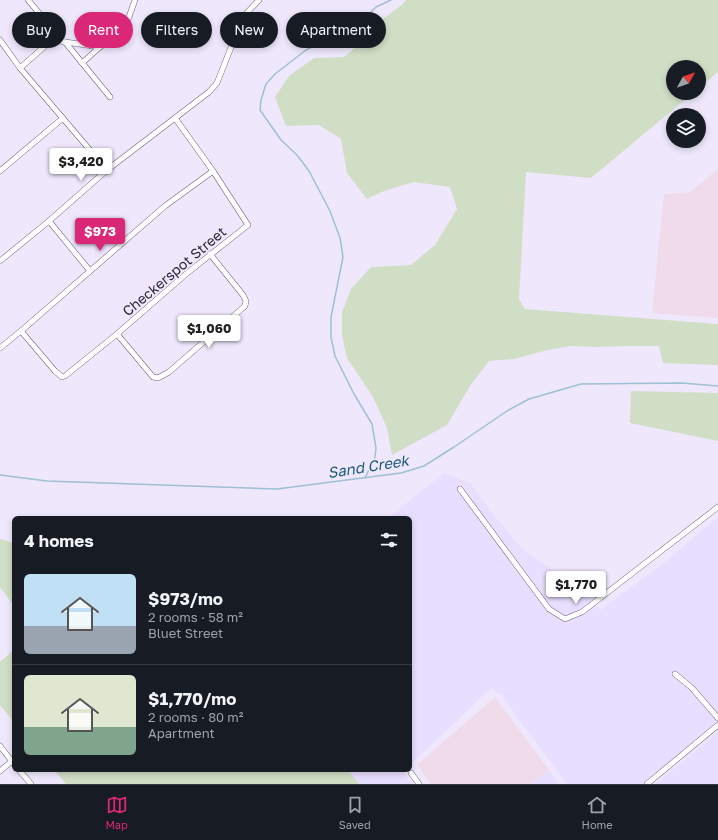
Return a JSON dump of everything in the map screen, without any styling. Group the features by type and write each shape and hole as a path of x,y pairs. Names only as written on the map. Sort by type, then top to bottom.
{"street":[{"path":"28,0 38,12"},
{"path":"131,12 135,0"},
{"path":"0,261 49,221 107,170 209,92 217,83 243,17 259,0"},
{"path":"0,40 20,68 107,170"},
{"path":"66,43 110,97"},
{"path":"20,68 43,48"},
{"path":"82,63 99,48"},
{"path":"0,171 63,118"},
{"name":"Checkerspot Street","path":"21,332 55,372 65,376 117,334 210,254 248,225 175,118"},
{"path":"0,348 21,332 165,206 212,171"},
{"path":"49,221 90,271"},
{"path":"117,334 153,377 158,378 169,372 204,343 245,306 246,301 243,295 210,254"},
{"path":"460,489 549,609 565,619 582,612 718,507"},
{"path":"675,674 692,688 718,718"},
{"path":"648,784 718,725"},
{"path":"0,746 12,761"},
{"path":"0,771 12,763"},
{"path":"21,772 31,784"},
{"path":"411,773 419,784"}],"shaded area":[{"path":"718,169 718,318 652,313 664,194 690,192"},
{"path":"444,473 470,483 523,550 571,582 600,610 665,562 718,517 718,723 646,784 567,784 501,695 491,688 412,763 412,516 390,516"},
{"path":"495,697 549,770 529,784 431,784 417,765"},
{"path":"718,732 718,784 655,784"},
{"path":"549,770 559,784 529,784"},
{"path":"350,772 403,772 412,784 359,784"}],"green space":[{"path":"406,0 718,0 718,72 706,82 706,60 666,60 666,100 685,100 675,108 666,108 666,116 591,178 526,172 519,299 525,309 718,324 718,365 663,363 659,346 571,346 548,350 514,359 489,361 470,386 447,425 392,455 387,428 373,397 347,358 342,335 342,312 351,289 371,267 411,265 435,245 457,209 450,187 414,182 384,191 367,199 347,173 341,139 319,125 286,126 275,97 289,76 314,58 344,57 355,48 386,48 386,17"},
{"path":"631,391 718,393 718,441 630,423"},
{"path":"0,539 12,542 12,603 0,587"},
{"path":"12,652 12,720 0,705 0,662"},
{"path":"56,772 350,772 359,784 66,784"}],"waterway":[{"path":"365,478 375,457 376,448 372,424 354,394 335,356 331,337 331,317 343,257 340,238 330,211 309,171 297,155 281,140 260,110 261,100 266,84 275,74 306,50 316,45 329,44 343,40 376,7 391,0"},
{"name":"Sand Creek","path":"0,475 47,481 277,489 401,473 424,466 507,411 529,399 581,384 682,383 718,386"}]}
